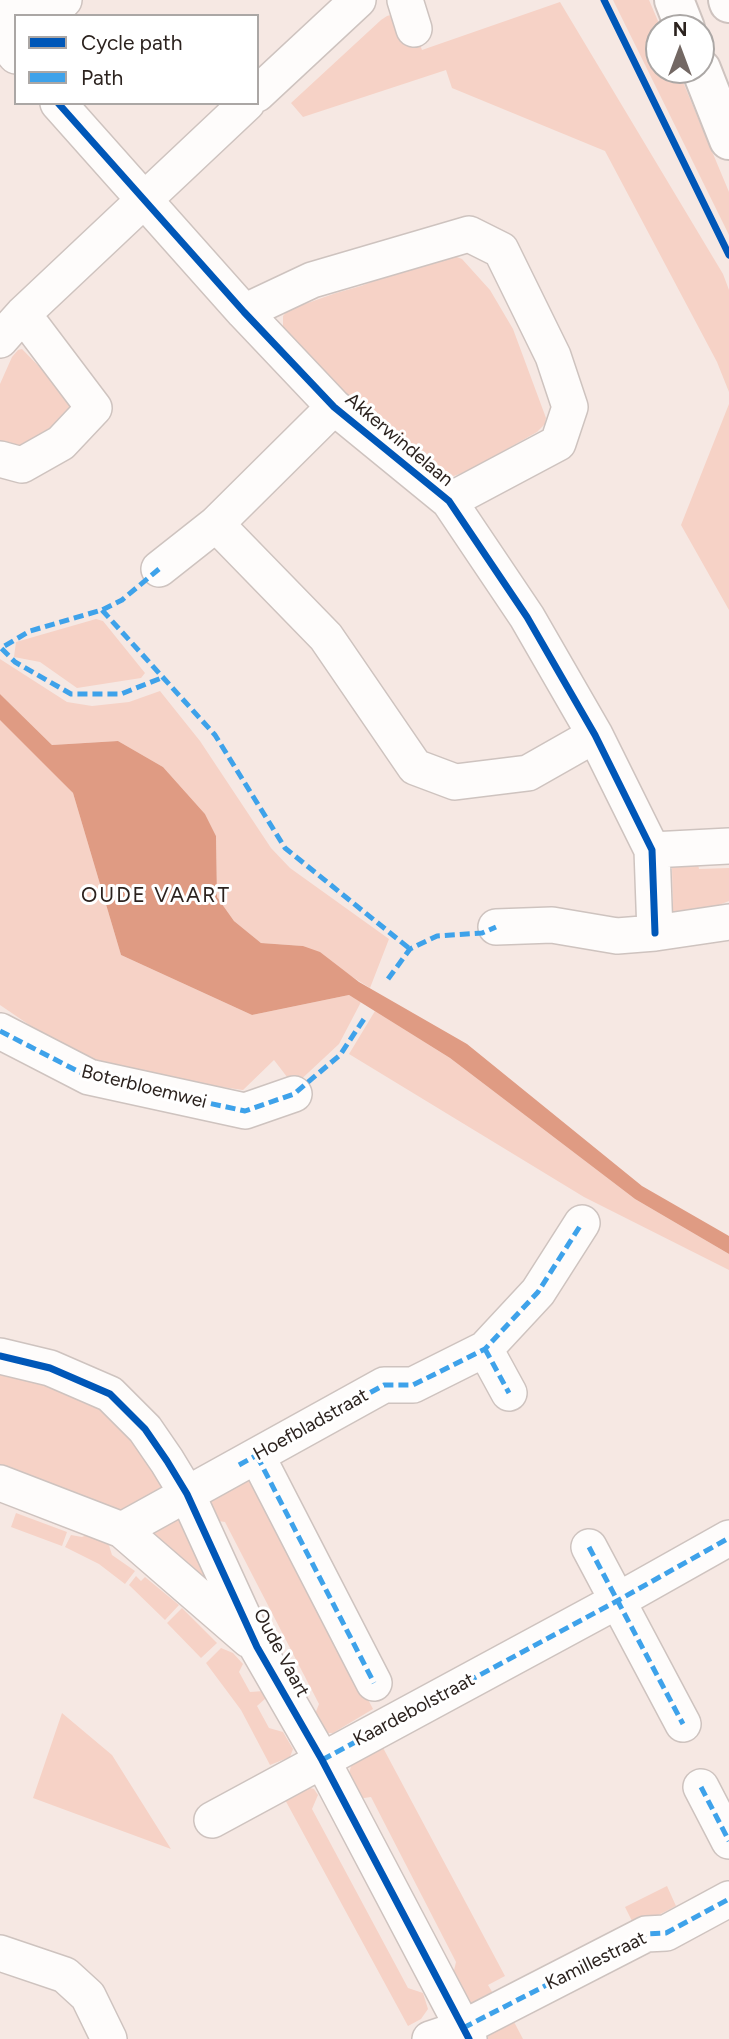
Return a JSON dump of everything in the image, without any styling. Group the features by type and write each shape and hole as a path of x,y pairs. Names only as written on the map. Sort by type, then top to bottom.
{"main road":[{"path":"707,84 729,140"}],"street":[{"path":"49,14 64,0"},
{"path":"259,92 358,0"},
{"path":"7,45 14,28"},
{"name":"Akkerwindelaan","path":"60,105 244,312 334,407 449,501 527,618 595,735 652,850 655,933"},
{"path":"0,340 23,314 245,105"},
{"name":"Akkerwindelaan","path":"244,312 312,280 469,234 501,250 552,356 570,407 558,443 449,501"},
{"path":"0,458 22,465 61,443 94,408 23,314"},
{"name":"Akkerwindelaan","path":"159,569 216,523 334,407"},
{"path":"216,523 326,637 415,767 455,782 528,773 595,735"},
{"path":"652,850 729,846"},
{"path":"496,927 551,925 617,936 729,922"},
{"name":"Boterbloemwei","path":"0,1031 89,1077 245,1111 294,1094"},
{"name":"Hoefbladstraat","path":"187,1494 384,1385 413,1385 485,1349 538,1292 582,1223"},
{"path":"485,1349 509,1393"},
{"name":"Oude Vaart","path":"0,1356 50,1368 110,1394 145,1429 187,1494 257,1647 322,1760 466,2033"},
{"path":"257,1456 374,1683"},
{"name":"Oude Vaart","path":"0,1483 122,1530 257,1647"},
{"path":"122,1530 187,1494"},
{"name":"Kaardebolstraat","path":"212,1820 729,1538"},
{"path":"589,1547 683,1724"},
{"path":"701,1787 729,1841"},
{"name":"Kamillestraat","path":"430,2039 466,2033 646,1934 666,1933 729,1899"},
{"path":"0,1953 65,1975 88,1996 109,2039"}],"shaded area":[{"path":"613,0 649,0 655,14 645,14 645,65"},
{"path":"560,2 723,274 729,290 729,392 717,362 605,151 452,88 446,70 303,117 291,103 387,16 394,14 402,44 418,39 422,50"},
{"path":"654,84 684,84 729,192 729,235"},
{"path":"452,255 462,259 490,290 513,329 546,418 545,424 537,432 468,471 448,478 339,387 286,331 283,316 288,310"},
{"path":"22,349 65,393 69,400 69,410 64,422 18,453 0,445 0,384 12,357"},
{"path":"729,404 729,610 681,525"},
{"path":"96,619 103,621 145,673 141,678 77,688 40,662 14,657 16,642"},
{"path":"0,659 67,702 92,706 129,702 160,691 200,741 271,848 290,868 389,939 370,988 303,946 261,943 234,921 217,897 216,836 205,814 163,767 118,741 52,745 0,694"},
{"path":"0,694 52,745 118,741 163,767 205,814 216,836 217,897 234,921 261,943 303,946 320,952 359,982 467,1044 642,1186 729,1236 729,1254 635,1199 450,1058 349,995 252,1015 121,955 73,793 0,720"},
{"path":"0,718 73,793 121,955 252,1015 349,995 361,1002 339,1044 294,1086 274,1060 243,1090 94,1069 0,1005"},
{"path":"697,859 699,869 729,868 729,901 699,913 673,913 672,868 675,862"},
{"path":"375,1011 450,1058 635,1199 729,1254 729,1270 584,1197 349,1054"},
{"path":"0,1356 110,1394 257,1647 122,1530 0,1483"},
{"path":"251,1473 373,1709 333,1733 327,1733 313,1719 319,1704 225,1522 206,1519 205,1501"},
{"path":"16,1513 67,1532 62,1546 11,1527"},
{"path":"94,1532 107,1539 112,1555 135,1571 125,1584 99,1564 65,1547 71,1535 82,1537"},
{"path":"136,1576 141,1581 145,1577 179,1605 165,1620 129,1585"},
{"path":"182,1608 217,1643 201,1658 167,1623"},
{"path":"221,1648 233,1653 243,1664 239,1672 250,1692 264,1691 266,1698 257,1706 269,1728 283,1732 293,1749 290,1757 270,1765 241,1710 206,1663"},
{"path":"62,1713 112,1755 171,1849 33,1798"},
{"path":"381,1744 505,1976 488,1985 497,2000 470,2008 452,1979 456,1962 371,1797 357,1799 348,1778 351,1766 355,1760"},
{"path":"303,1786 314,1789 318,1795 312,1809 408,1988 423,1993 428,2009 421,2019 408,2026 283,1796"},
{"path":"667,1886 676,1906 635,1927 625,1907"},
{"path":"512,2018 523,2039 487,2039 484,2033"}],"marked path":[{"path":"159,569 122,600 102,610 30,631 1,648 15,662 71,694 121,694 164,677"},
{"path":"102,610 215,735 285,848 410,949"},
{"path":"388,979 410,949 437,936 482,933 496,927"},
{"path":"0,1031 89,1077 245,1111 294,1094 340,1055 364,1019"},
{"path":"239,1465 384,1385 413,1385 485,1349 538,1292 582,1223"},
{"path":"485,1349 509,1393"},
{"path":"257,1456 374,1683"},
{"path":"322,1760 729,1538"},
{"path":"589,1547 683,1724"},
{"path":"701,1787 729,1841"},
{"path":"463,2028 646,1934 666,1933 729,1899"}],"cycle path":[{"path":"604,0 729,255"},
{"path":"60,105 244,312 334,407 449,501 527,617 595,735 652,850 655,933"},
{"path":"0,1356 50,1368 110,1394 145,1429 167,1461 187,1494 257,1647 322,1760 469,2039"}],"district":[{"name":"OUDE VAART","path":"156,896"}]}
